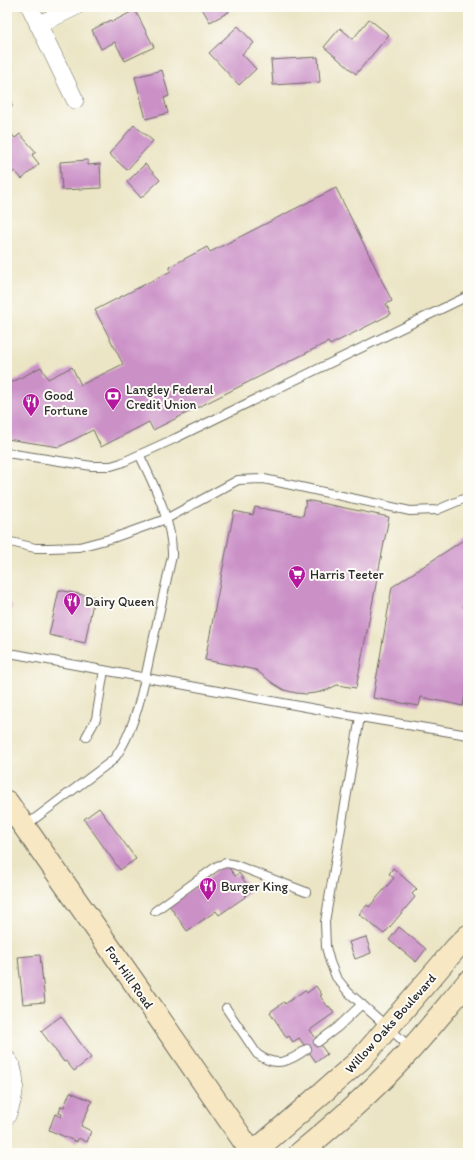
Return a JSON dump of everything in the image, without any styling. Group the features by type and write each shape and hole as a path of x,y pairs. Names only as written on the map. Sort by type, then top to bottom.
{"street":[{"path":"30,7 74,100"},
{"path":"38,25 75,7"},
{"name":"Fox Hill Road","path":"7,802 252,1153"},
{"name":"Willow Oaks Boulevard","path":"252,1153 360,1060 468,936"},
{"path":"300,1153 356,1105 412,1049 468,982"},
{"path":"7,1059 14,1076 14,1095 7,1116"}],"lane":[{"path":"7,452 101,467 121,463 140,456 468,296"},
{"path":"24,827 106,766 120,752 130,730 145,678 172,556 172,545 162,506 140,456"},
{"path":"7,541 35,548 79,547 113,538 166,519 238,480 264,479 410,511 437,510 468,497"},
{"path":"15,654 360,717 468,735"},
{"path":"86,737 96,719 104,670"},
{"path":"360,717 324,934 330,962 336,977 348,992 412,1049"},
{"path":"155,911 217,866 226,863 233,864 306,892"},
{"path":"318,1042 338,1027 362,1004"},
{"path":"226,1008 257,1054 264,1060 274,1063 283,1062 294,1058 307,1050"}],"building":[{"path":"201,7 227,7 229,12 210,22"},
{"path":"135,10 154,47 125,61 115,42 101,49 92,30"},
{"path":"369,19 389,35 356,74 324,47 340,28 353,39"},
{"path":"238,26 254,43 242,54 256,69 239,85 209,53"},
{"path":"318,57 320,82 273,85 271,60"},
{"path":"162,70 169,96 164,98 168,113 146,119 135,77"},
{"path":"7,84 12,107 7,108"},
{"path":"134,125 153,141 127,170 109,154"},
{"path":"8,130 15,138 20,134 36,152 32,155 39,164 22,179 15,171 10,175 7,172"},
{"path":"88,160 88,165 100,164 101,188 62,190 60,162"},
{"path":"145,164 160,180 141,198 127,182"},
{"path":"336,188 392,301 386,304 391,314 330,345 328,342 153,430 149,422 101,447 93,430 59,447 7,439 7,385 41,367 48,379 72,367 81,385 123,364 95,310 171,271 169,267 207,247 210,252"},
{"name":"Harris Teeter","path":"306,500 389,517 356,688 337,685 316,693 296,693 284,690 256,670 205,660 234,511 253,515 255,507 303,516"},
{"path":"468,537 468,603 463,606 468,615 468,676 463,706 421,697 419,706 373,698 392,587"},
{"name":"Dairy Queen","path":"59,590 94,597 85,643 49,635"},
{"path":"7,604 12,604 8,625 7,625"},
{"path":"99,808 136,859 120,870 84,819"},
{"name":"Burger King","path":"227,865 235,876 239,873 251,891 219,915 216,911 187,931 169,905 200,884 199,882 215,873 214,871"},
{"path":"393,868 417,889 412,894 415,897 384,934 359,914 367,905 369,907 394,878 389,874"},
{"path":"399,927 426,949 416,962 389,940"},
{"path":"366,937 371,953 355,959 349,942"},
{"path":"40,955 45,1002 23,1004 18,957"},
{"path":"316,986 322,995 320,996 334,1013 310,1030 327,1054 316,1062 299,1038 293,1042 289,1036 287,1038 270,1012 284,1002 285,1004 305,990 307,993"},
{"path":"61,1016 91,1058 74,1071 66,1061 64,1062 41,1031"},
{"path":"70,1092 92,1101 81,1126 91,1131 87,1142 78,1138 77,1142 49,1130 55,1114 61,1117 62,1114 59,1113 61,1106 64,1107"}],"place":[{"name":"Langley Federal Credit Union","path":"113,411"},
{"name":"Good Fortune","path":"31,417"},
{"name":"Harris Teeter","path":"297,589"},
{"name":"Dairy Queen","path":"72,616"},
{"name":"Burger King","path":"208,901"}]}
